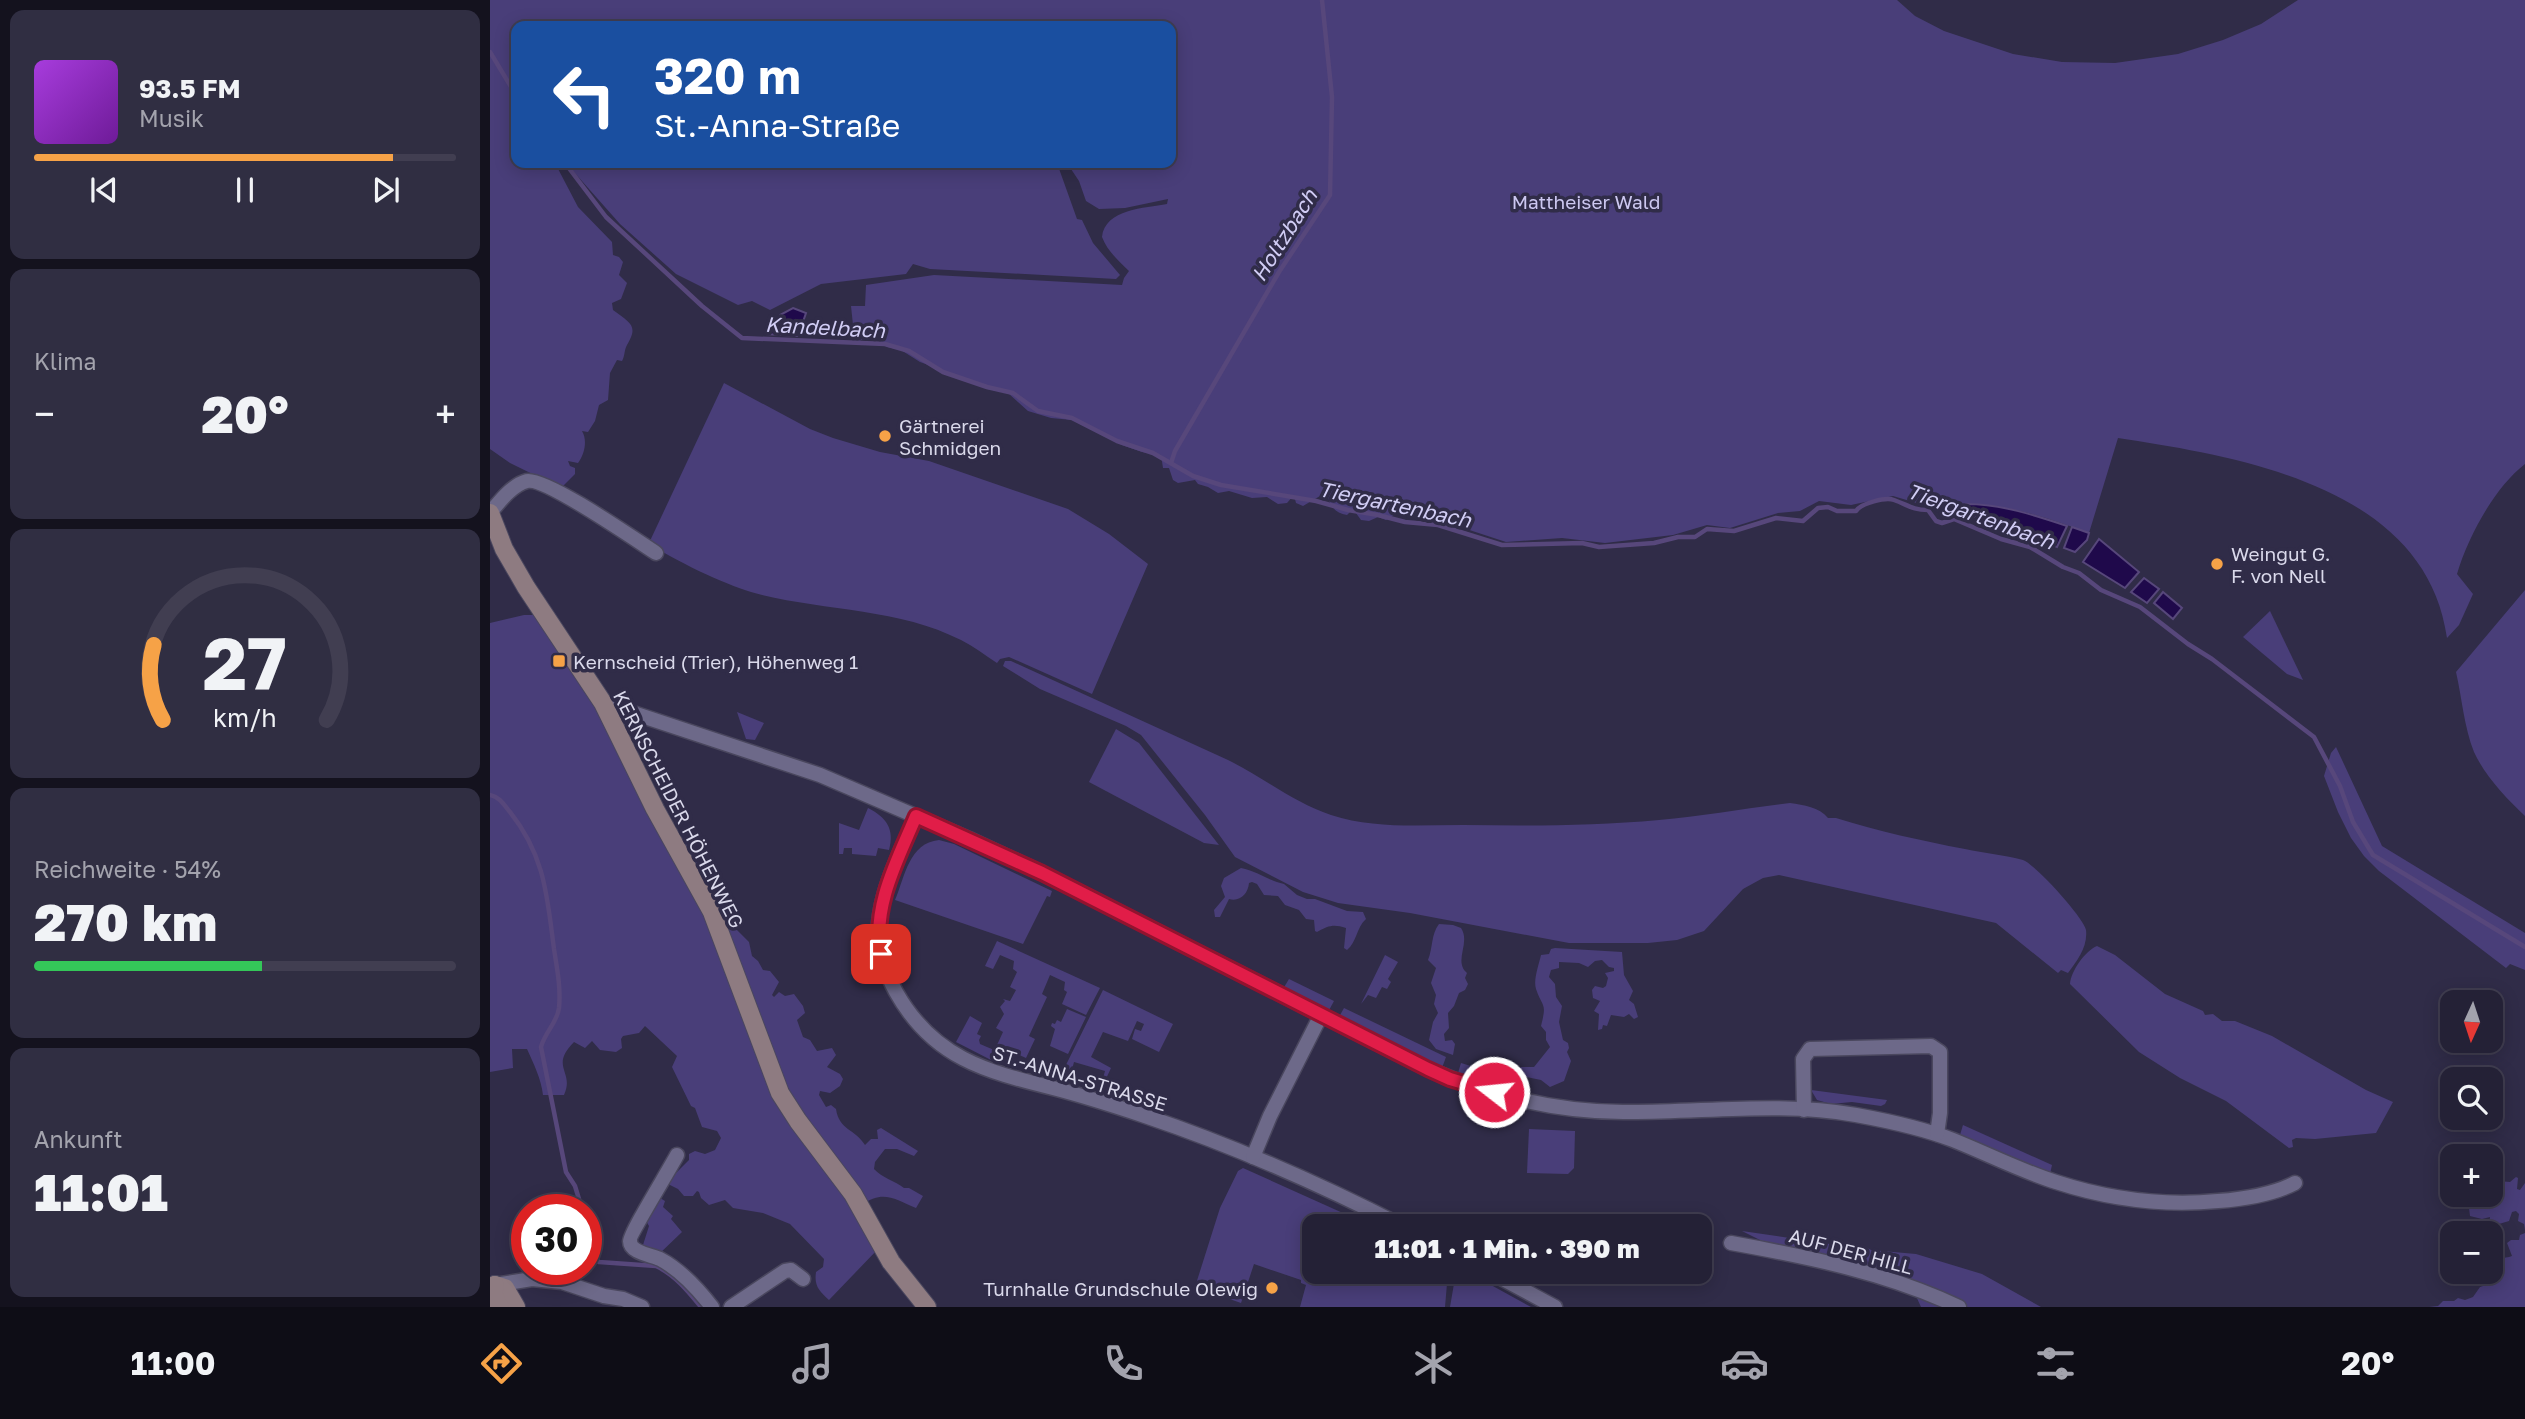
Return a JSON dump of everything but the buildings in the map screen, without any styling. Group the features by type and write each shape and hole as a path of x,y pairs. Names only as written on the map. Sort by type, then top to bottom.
{"street":[{"path":"490,513 515,488 526,481 536,481 558,491 656,553"},
{"name":"KERNSCHEIDER HÖHENWEG","path":"490,513 504,549 526,587 603,703 655,809 712,912 780,1093 853,1195 891,1262 927,1307"},
{"path":"603,703 820,775 916,816 1042,873 1450,1079 1538,1103 1593,1111 1804,1110 1867,1117 1937,1134 2053,1181 2131,1199 2173,1202 2231,1200 2254,1197 2295,1183"},
{"name":"ST.-ANNA-STRASSE","path":"916,816 884,901 879,918 878,937 890,981 926,1032 950,1052 993,1073 1117,1107 1253,1157 1378,1214"},
{"path":"1253,1157 1285,1085 1321,1015"},
{"path":"1804,1110 1803,1059 1810,1049 1931,1046 1940,1052 1940,1113 1937,1134"},
{"path":"677,1155 629,1240 635,1250 660,1259 680,1272 712,1307"},
{"name":"AUF DER HILL","path":"1731,1243 1803,1256 1885,1276 1959,1307"},
{"path":"731,1307 785,1270 791,1270 803,1279"},
{"path":"492,1281 532,1279 562,1282 642,1307"},
{"path":"492,1281 493,1294 500,1307"},
{"path":"492,1281 505,1288 516,1307"},
{"path":"1512,1284 1555,1307"}],"green space":[{"name":"Mattheiser Wald","path":"490,0 1897,0 1915,16 1944,31 2013,54 2062,62 2115,63 2178,54 2223,40 2261,24 2298,0 2525,0 2525,464 2493,500 2468,545 2457,574 2473,594 2459,625 2447,638 2432,587 2404,546 2366,513 2321,489 2271,470 2167,446 2118,438 2089,533 2013,509 1966,504 1963,513 1949,507 1920,504 1893,496 1851,505 1819,501 1800,511 1778,513 1730,528 1707,525 1673,535 1605,543 1562,538 1506,542 1439,520 1397,513 1386,520 1378,517 1369,521 1361,520 1353,509 1347,515 1337,511 1328,497 1320,496 1303,506 1296,503 1294,495 1287,503 1278,504 1267,497 1252,498 1229,491 1218,493 1195,480 1178,483 1173,480 1169,468 1163,468 1161,455 1122,445 1072,420 1051,418 1028,411 1008,393 987,389 946,374 901,350 887,347 873,335 859,341 851,332 851,306 865,306 866,285 934,275 1122,285 1129,271 1104,242 1102,237 1105,228 1118,215 1167,204 1168,199 1125,208 1099,209 1086,201 1079,181 1070,168 1176,168 1176,21 511,21 511,168 558,168 578,207 612,242 613,255 623,262 619,275 627,283 621,299 612,303 613,310 631,325 632,333 622,361 617,360 610,373 608,400 599,405 595,421 588,432 582,431 585,443 582,456 578,463 568,461 570,466 575,468 575,474 561,488 510,463 490,449"},
{"path":"570,168 1059,168 1077,219 1082,220 1093,243 1120,275 1116,279 930,269 913,264 906,274 821,284 770,310 752,301 738,305 676,274 620,224"},
{"path":"724,383 810,429 833,438 880,452 929,461 1068,509 1109,534 1148,564 1092,694 1009,657 1000,659 997,663 961,640 911,621 751,592 685,564 649,543"},
{"path":"2525,590 2525,816 2490,778 2474,752 2465,723 2456,672"},
{"path":"2270,611 2303,680 2287,674 2243,637"},
{"path":"533,615 538,619 567,658 677,843 692,843 700,861 717,884 735,928 749,942 752,956 763,970 770,971 779,982 772,995 774,997 779,992 785,996 794,994 805,1013 797,1020 803,1037 810,1040 817,1051 832,1048 836,1055 827,1067 840,1074 843,1079 840,1086 830,1093 820,1091 819,1095 826,1107 831,1105 836,1109 840,1121 865,1145 871,1139 878,1139 877,1130 881,1128 918,1151 914,1156 897,1149 885,1149 875,1162 874,1169 881,1175 923,1196 916,1208 889,1197 877,1197 863,1204 878,1249 829,1300 820,1291 816,1281 816,1272 823,1267 824,1259 790,1224 763,1213 733,1208 725,1200 709,1205 699,1192 693,1196 684,1196 670,1185 669,1180 689,1160 689,1154 695,1151 705,1154 715,1150 721,1138 717,1131 702,1127 695,1108 691,1106 672,1067 677,1056 645,1026 639,1033 623,1036 622,1048 616,1052 600,1050 592,1041 585,1048 574,1042 563,1057 567,1080 564,1095 543,1095 539,1077 527,1049 512,1049 513,1068 490,1072 490,623"},
{"path":"1005,661 1011,661 1228,760 1304,804 1331,815 1397,825 1586,824 1675,818 1790,803 1816,809 1828,818 1933,843 2023,860 2048,881 2077,915 2086,930 2085,942 2068,973 2061,970 2058,973 1996,923 1779,875 1763,878 1743,889 1704,931 1677,940 1648,943 1569,943 1410,913 1338,903 1303,892 1235,857 1141,735 1040,689 1003,666"},
{"path":"737,712 764,723 755,740 746,739"},
{"path":"1116,729 1139,743 1219,845 1204,843 1089,782"},
{"path":"2336,747 2382,846 2525,933 2525,970 2510,964 2506,968 2379,871 2364,856 2338,812 2324,776 2331,753"},
{"path":"868,808 888,824 891,836 889,850 878,848 876,856 852,854 852,848 844,848 843,854 839,854 839,823 859,830"},
{"path":"939,840 954,844 1052,891 1023,944 895,900 905,871 915,854 929,842"},
{"path":"1241,868 1284,884 1297,895 1307,899 1315,899 1347,911 1363,912 1366,919 1347,950 1344,948 1346,928 1332,926 1317,932 1314,920 1306,919 1299,910 1285,905 1278,896 1264,895 1257,884 1252,882 1243,896 1229,899 1220,917 1215,917 1214,910 1225,897 1221,886 1224,878"},
{"path":"1439,924 1461,928 1464,934 1462,963 1468,984 1465,990 1459,993 1448,1013 1449,1028 1444,1034 1445,1041 1452,1040 1455,1044 1453,1055 1436,1049 1429,1040 1438,1013 1434,1004 1436,995 1431,983 1436,968 1428,960"},
{"path":"997,941 1100,988 1086,1015 1062,1004 1067,992 1064,990 1065,982 1050,975 1042,994 1047,997 1029,1036 1035,1039 1026,1058 997,1045 1003,1032 996,1028 1004,1014 1000,1007 1005,1001 1003,999 1010,1001 1016,990 1010,987 1017,972 1013,969 1014,961 1000,955 993,969 985,966"},
{"path":"2097,946 2115,955 2165,994 2203,1011 2205,1015 2213,1014 2222,1021 2235,1021 2272,1036 2366,1090 2393,1102 2376,1133 2315,1139 2296,1138 2292,1140 2293,1147 2289,1148 2226,1101 2180,1078 2139,1052 2070,984 2079,962"},
{"path":"1551,949 1622,952 1624,975 1633,991 1629,1000 1634,1004 1638,1017 1634,1019 1629,1014 1624,1017 1611,1015 1607,1026 1603,1025 1602,1029 1598,1030 1599,1014 1594,1011 1600,1001 1593,998 1592,990 1595,986 1606,986 1608,978 1605,973 1614,971 1614,968 1602,960 1595,961 1588,967 1579,963 1559,962 1559,968 1551,970 1549,977 1555,984 1556,997 1562,1006 1559,1022 1563,1040 1568,1043 1567,1052 1571,1061 1564,1081 1550,1087 1541,1080 1522,1076 1517,1071 1521,1067 1534,1067 1550,1047 1546,1032 1541,1026 1544,1009 1535,981 1541,955 1549,954"},
{"path":"1385,955 1398,962 1388,979 1391,982 1387,989 1382,987 1376,998 1368,995 1361,1004"},
{"path":"1289,979 1334,1001 1328,1012 1283,989"},
{"path":"1103,990 1173,1024 1159,1052 1132,1039 1135,1029 1141,1031 1144,1024 1137,1021 1128,1041 1103,1032 1091,1057 1111,1068 1104,1083 1105,1071 1074,1062 1070,1077 1061,1075"},
{"path":"1344,1008 1446,1057 1442,1068 1339,1017"},
{"path":"1067,1009 1086,1017 1068,1054 1050,1046 1055,1029 1051,1026 1052,1023 1055,1024 1057,1020 1061,1022"},
{"path":"970,1016 982,1023 977,1034 981,1036 980,1044 994,1050 996,1047 1000,1049 993,1061 956,1042"},
{"path":"1461,1063 1514,1079 1512,1090 1458,1073"},
{"path":"1811,1090 1887,1100 1881,1106 1852,1102 1831,1104 1817,1100"},
{"path":"1963,1125 2052,1165 2050,1174 1960,1135"},
{"path":"1529,1129 1575,1131 1574,1168 1568,1174 1527,1173"},
{"path":"1243,1168 1345,1214 1302,1214 1302,1283 1301,1280 1254,1264 1241,1303 1195,1287 1220,1208 1238,1171"},
{"path":"2518,1178 2517,1189 2520,1190 2525,1183 2525,1230 2524,1224 2518,1221 2519,1214 2516,1211 2512,1212 2509,1221 2503,1223 2490,1221 2490,1217 2482,1219 2470,1216 2470,1207 2503,1207 2503,1181 2510,1182"},
{"path":"660,1198 665,1201 663,1207 673,1216 671,1219 682,1232 658,1255 643,1245 649,1226 645,1219"},
{"path":"1742,1231 1839,1243 1861,1249 1866,1247 1871,1250 1916,1254 1982,1274 2041,1307 1921,1307 1916,1296 1768,1244"},
{"path":"2525,1233 2525,1307 2429,1307 2438,1306 2443,1301 2473,1297 2480,1287 2489,1284 2503,1284 2503,1258 2512,1256 2507,1243 2519,1240 2520,1235"},
{"path":"1304,1284 1447,1284 1445,1307 1300,1307 1306,1285"},
{"path":"1454,1284 1484,1284 1491,1285 1531,1307 1450,1307"}],"water":[{"path":"793,308 806,313 798,336 767,334 780,315"},
{"path":"1966,504 2005,508 2067,526 2057,547 2006,526 1963,513"},
{"path":"2072,527 2089,533 2087,540 2075,552 2064,548"},
{"path":"2099,539 2139,572 2125,588 2083,562"},
{"path":"2144,578 2159,589 2147,603 2131,592"},
{"path":"2163,592 2182,608 2173,619 2154,603"}],"waterway":[{"name":"Holtzbach","path":"1171,463 1175,451 1279,272 1330,195 1332,97 1322,0"},
{"name":"Kandelbach","path":"490,52 511,87"},
{"name":"Tiergartenbach","path":"569,168 606,217 702,306 742,338 885,344 909,351 943,372 1013,393 1038,411 1072,418 1117,441 1153,453 1193,476 1221,485 1316,501 1405,522 1438,525 1502,545 1582,543 1599,547 1654,543 1678,537 1695,537 1707,529 1734,531 1776,518 1803,521 1818,508 1856,511 1868,503 1890,499 1928,510 1936,521 1942,523 1954,519 2001,539 2030,547 2063,567 2079,573 2101,590 2140,607 2314,737 2340,786 2353,822 2373,855 2525,947"},
{"path":"490,795 502,802 522,828 542,877 559,986 559,1008 541,1047 566,1172 577,1194"},
{"path":"602,1262 656,1266 681,1284 701,1307"}],"place":[{"name":"Gärtnerei Schmidgen","path":"885,436"},
{"name":"Weingut G. F. von Nell","path":"2217,564"},
{"name":"Kernscheid (Trier), Höhenweg 1","path":"559,661"},
{"name":"Turnhalle Grundschule Olewig","path":"1272,1288"}],"route":[{"path":"881,954 878,937 880,912 916,816 1042,873 1428,1069 1450,1079 1494,1092"}]}
